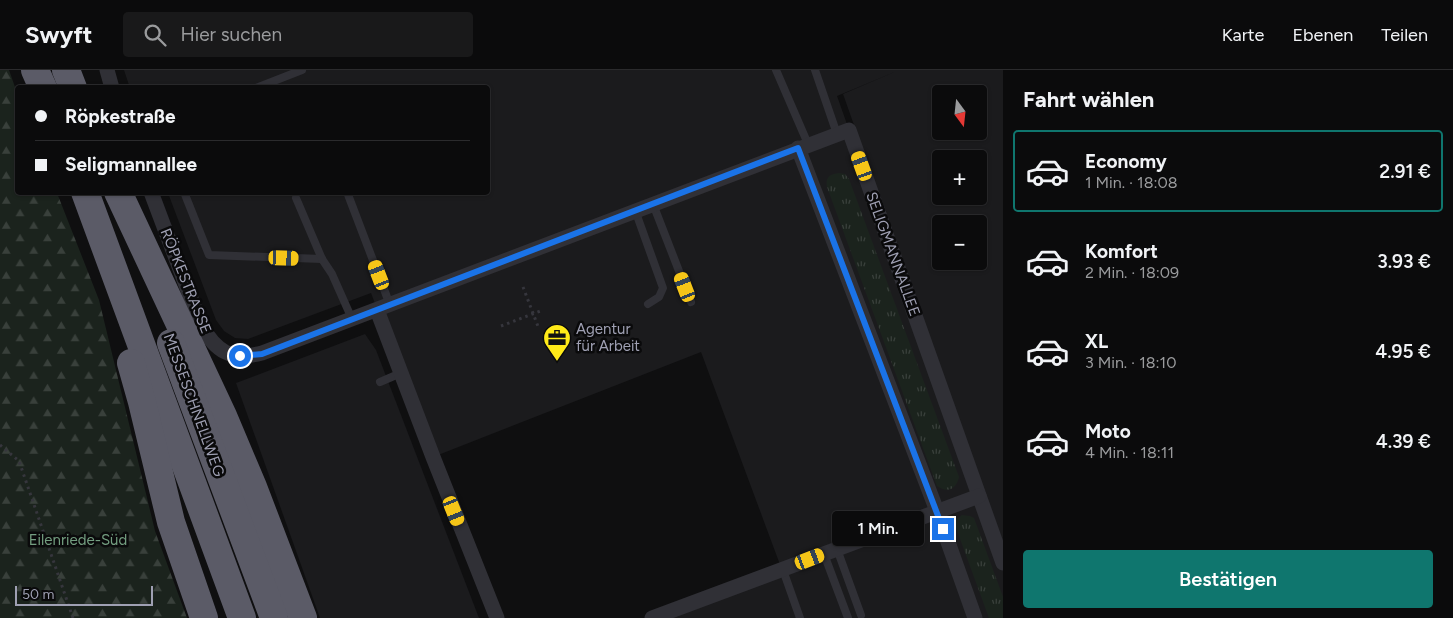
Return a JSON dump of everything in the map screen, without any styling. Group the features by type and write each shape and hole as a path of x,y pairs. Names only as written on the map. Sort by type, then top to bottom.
{"highway":[{"path":"35,70 42,85"},
{"path":"66,70 72,85"},
{"path":"85,195 142,402 171,522 204,618"},
{"name":"MESSESCHNELLWEG","path":"85,195 242,618"},
{"name":"MESSESCHNELLWEG","path":"115,195 274,618"},
{"path":"119,195 223,416 253,487 303,618"}],"street":[{"path":"107,70 111,85"},
{"name":"SELIGMANNALLEE","path":"837,134 849,130 1003,563"},
{"path":"837,134 803,146 975,618"},
{"name":"RÖPKESTRASSE","path":"152,195 201,326 212,343 219,349 229,354 252,356 803,146"},
{"path":"383,307 401,373 497,618"},
{"path":"652,618 979,496"}],"lane":[{"path":"264,85 302,70"},
{"path":"776,70 803,146"},
{"path":"815,70 837,134"},
{"path":"185,195 209,256 322,259"},
{"path":"348,195 383,307"},
{"path":"296,198 322,259 332,274 352,319"},
{"path":"654,204 691,302"},
{"path":"635,210 664,288 659,298 648,304"},
{"path":"380,382 401,373"},
{"path":"830,552 860,615"},
{"path":"830,552 848,618"},
{"path":"783,570 800,618"}],"path":[{"path":"523,287 539,329"},
{"path":"501,326 543,310"},
{"path":"0,445 19,461 72,618"}],"shaded area":[{"path":"124,70 1003,70 1003,545 843,94 897,71 837,96 1003,563 1003,618 674,618 671,611 782,570 701,352 433,457 371,293 248,339 235,338 224,331 216,320 169,195 490,195 490,85 129,85"},
{"path":"365,334 376,350 479,618 320,618 236,383"}],"green space":[{"name":"Eilenriede-Süd","path":"0,70 9,70 15,87 15,195 58,195 99,300 155,531 187,618 0,618"},
{"path":"839,173 845,174 849,179 959,477 956,485 951,489 948,490 937,486 827,187 829,177"},
{"path":"962,515 974,518 1003,597 1003,618 989,618 955,525 955,521"}],"place":[{"name":"Agentur für Arbeit","path":"557,362"}],"route":[{"path":"240,356 262,354 798,148 943,529"}]}
